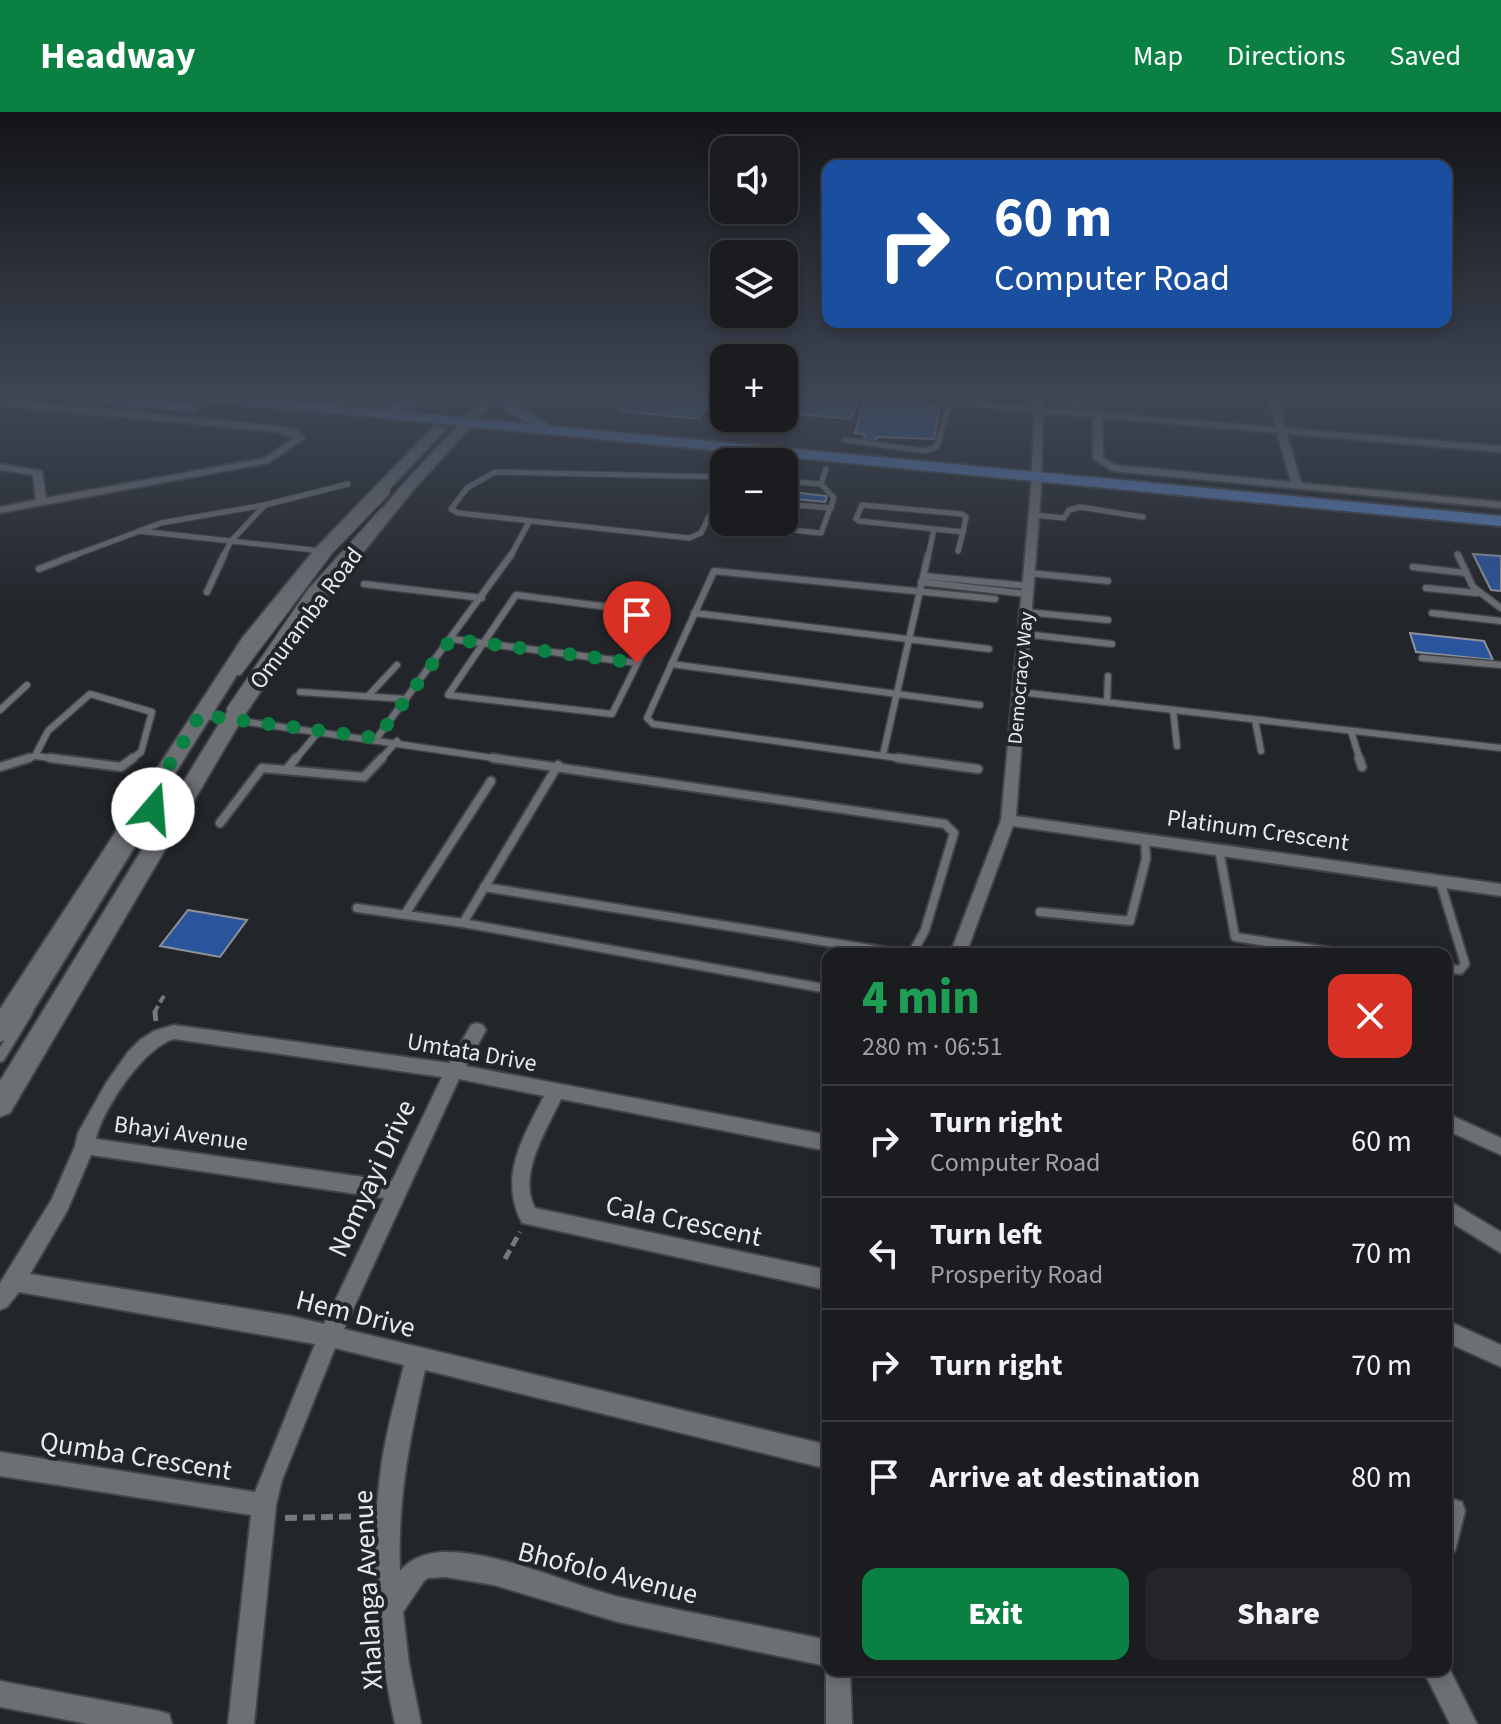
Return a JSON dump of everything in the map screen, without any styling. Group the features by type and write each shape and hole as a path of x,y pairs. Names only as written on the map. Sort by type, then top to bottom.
{"main road":[{"name":"Omuramba Road","path":"0,1031 202,712 263,622 322,551 402,469"},
{"name":"Omuramba Road","path":"0,1105 228,718 304,614 421,469"},
{"path":"799,469 823,476 1036,484 1501,521"},
{"path":"901,469 1501,534"}],"street":[{"path":"14,469 38,473 41,502"},
{"path":"0,510 218,469"},
{"name":"Democracy Way","path":"960,948 1008,820 1037,469"},
{"path":"1137,469 1501,505"},
{"path":"1292,469 1297,486"},
{"name":"Platinum Crescent","path":"1008,820 1501,890"},
{"name":"Nomyayi Drive","path":"241,1724 263,1512 270,1480 329,1337 454,1071 477,1030"},
{"name":"Umtata Drive","path":"155,1037 174,1032 454,1071 822,1142"},
{"name":"Bhayi Avenue","path":"155,1037 139,1051 103,1105 87,1133 85,1146 399,1191"},
{"path":"529,1216 522,1207 519,1189 529,1149 555,1092"},
{"path":"1452,1124 1501,1147"},
{"path":"0,1300 54,1216 85,1146"},
{"path":"1452,1212 1501,1243"},
{"name":"Cala Crescent","path":"529,1216 822,1279"},
{"name":"Hem Drive","path":"14,1281 291,1327 416,1360 822,1456"},
{"path":"1452,1334 1501,1356"},
{"name":"Xhalanga Avenue","path":"408,1724 396,1674 387,1515 392,1470 416,1360"},
{"name":"Qumba Crescent","path":"0,1464 263,1512"},
{"path":"1452,1515 1453,1511"},
{"name":"Bhofolo Avenue","path":"392,1606 413,1574 427,1566 448,1566 476,1570 617,1609 822,1652"},
{"path":"837,1676 839,1724"},
{"path":"1439,1676 1464,1724"},
{"path":"0,1694 159,1724"}],"lane":[{"path":"710,477 495,472 467,488 451,506 458,513 693,537 701,533 710,515"},
{"path":"798,479 823,476 833,496 819,533 798,531"},
{"path":"202,712 221,699 258,643 332,552 387,493 388,481"},
{"path":"39,569 134,530 265,505 348,484"},
{"path":"207,592 231,541 265,505"},
{"path":"798,505 831,508"},
{"path":"958,551 963,532 966,517 962,514 859,506 856,519 963,532"},
{"path":"1034,515 1064,518 1069,510 1080,507 1143,517"},
{"path":"377,738 482,598 520,542 529,522"},
{"path":"883,755 934,529"},
{"path":"134,530 322,551"},
{"path":"1457,554 1478,593"},
{"path":"1413,567 1466,573"},
{"path":"978,769 648,722 647,718 713,572 722,570 995,599"},
{"path":"922,579 1028,584 1108,581"},
{"path":"364,584 482,598"},
{"path":"1426,588 1478,593 1500,606"},
{"path":"518,595 660,613 637,663 612,714 607,716 449,696 448,692 518,595"},
{"path":"1026,612 1108,620"},
{"path":"694,613 989,649"},
{"path":"1432,613 1501,621"},
{"path":"1024,634 1112,644"},
{"path":"451,639 637,663"},
{"path":"1422,658 1501,665"},
{"path":"671,664 980,705"},
{"path":"368,696 397,665"},
{"path":"1107,702 1108,676"},
{"path":"0,710 27,685"},
{"path":"300,692 406,699"},
{"path":"1019,692 1501,748"},
{"path":"0,767 35,756 121,767 141,752 152,712 90,694 48,731 35,756"},
{"path":"1173,710 1177,746"},
{"path":"202,712 945,824 954,833 925,930 915,948"},
{"path":"0,1086 228,718"},
{"path":"1255,720 1261,751"},
{"path":"288,768 319,731"},
{"path":"1351,731 1362,767"},
{"path":"220,823 260,769 271,766 364,777 397,741"},
{"path":"463,923 558,765"},
{"path":"405,914 491,781"},
{"path":"0,1057 149,816 155,798 153,791"},
{"path":"1040,912 1130,921 1146,859 1145,839"},
{"path":"1219,849 1235,937 1307,948"},
{"path":"1440,881 1465,964 1460,970 1452,969"},
{"path":"484,887 865,948"},
{"path":"357,908 463,923 822,988"}],"path":[{"path":"155,1037 157,1024 153,1015 166,992"},
{"path":"505,1259 529,1216"},
{"path":"263,1512 387,1515"}],"building":[{"path":"798,493 827,496 825,502 798,499"},
{"path":"1473,554 1501,556 1501,591 1491,590"},
{"path":"1410,633 1484,641 1493,660 1416,652"},
{"path":"188,910 247,920 220,957 160,946"}],"route":[{"path":"153,809 153,791 200,715 377,738 451,639 637,663"}]}
